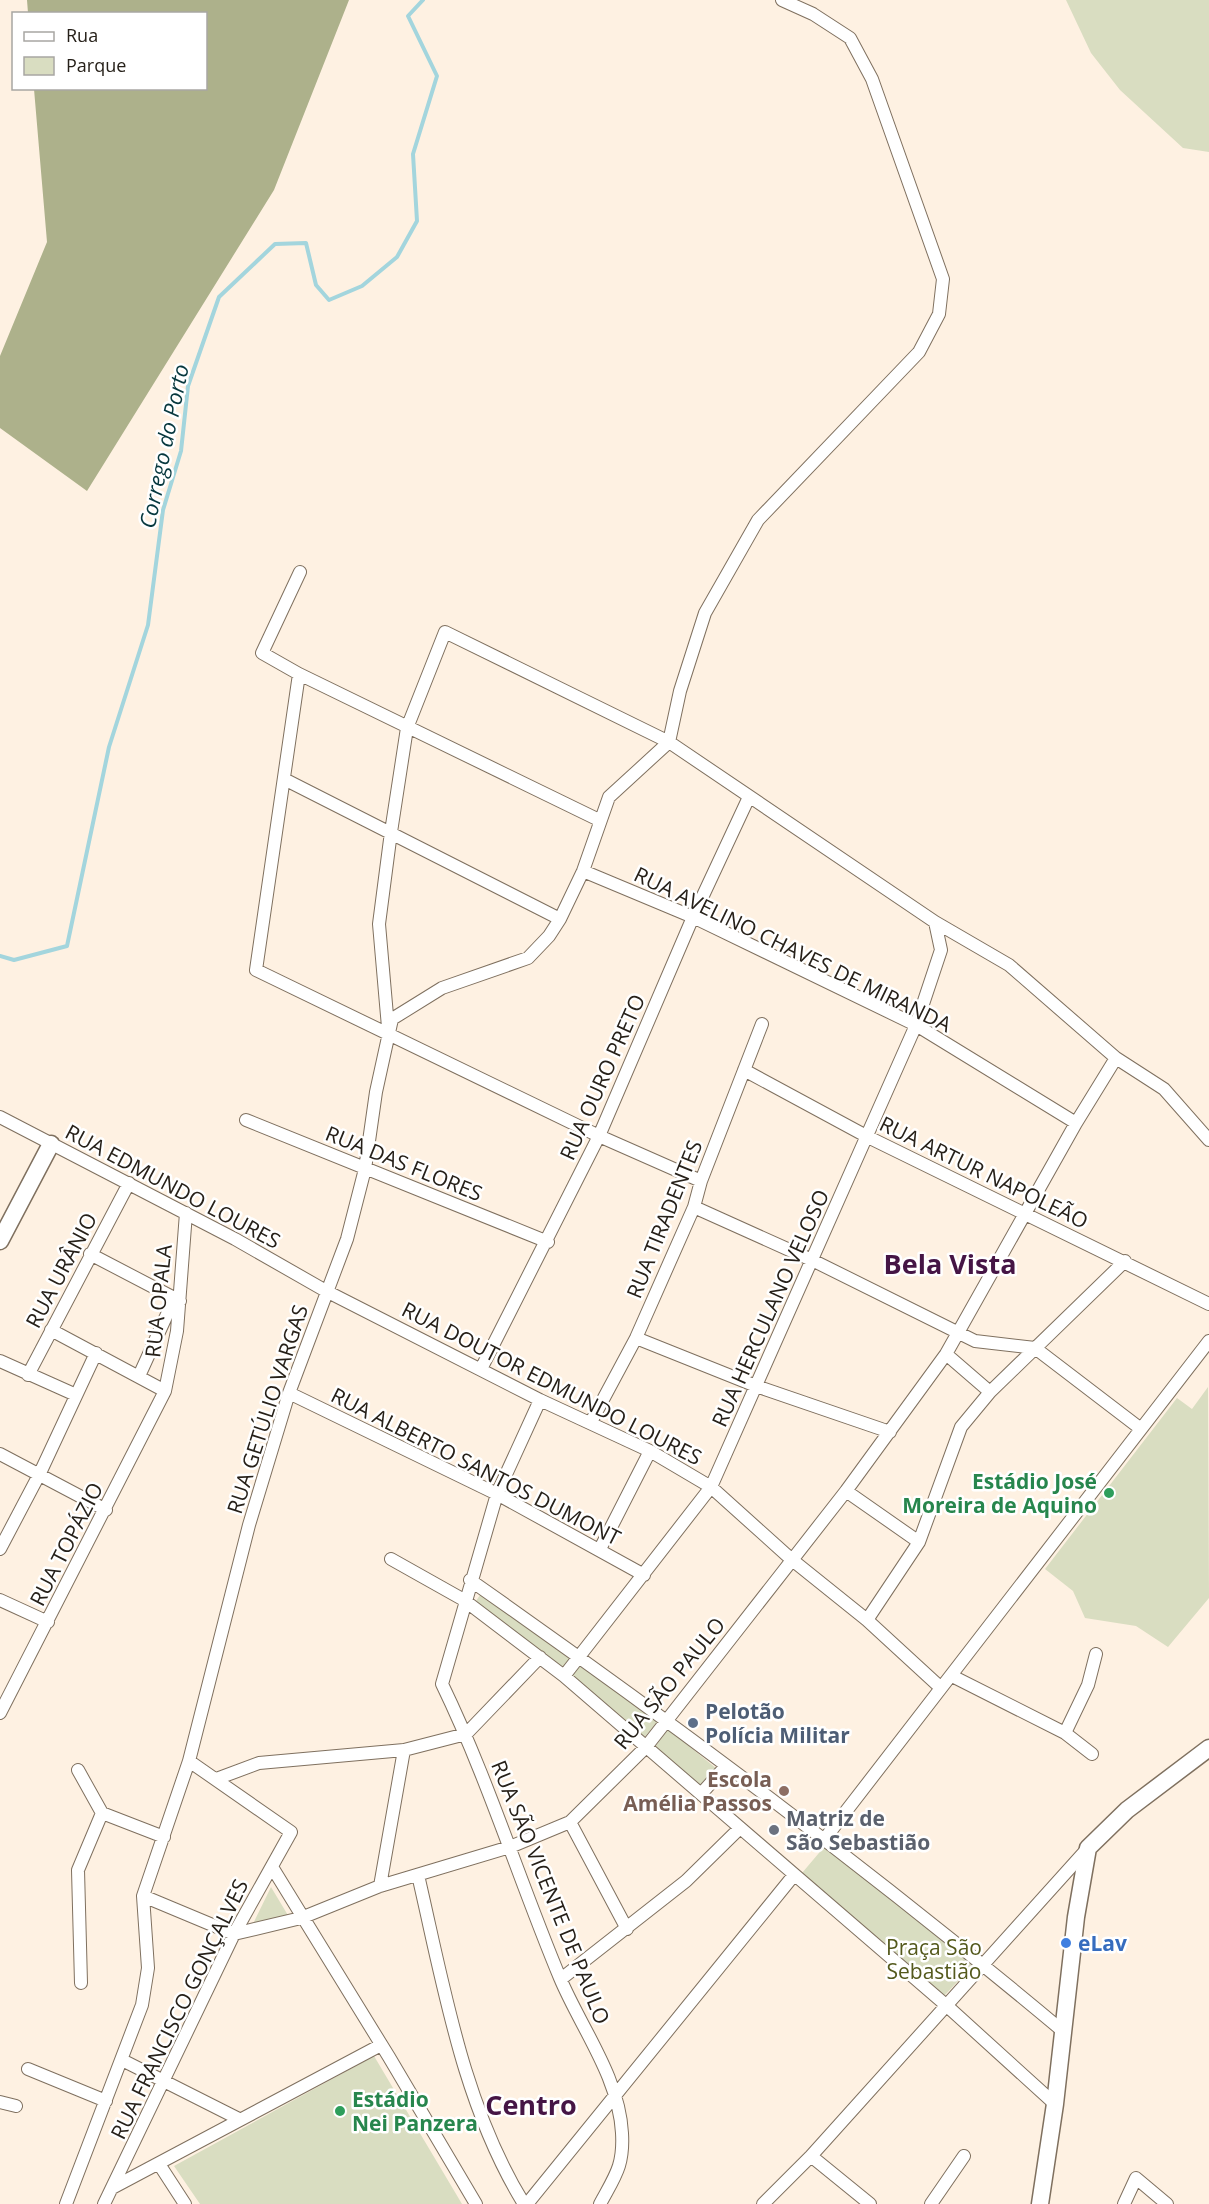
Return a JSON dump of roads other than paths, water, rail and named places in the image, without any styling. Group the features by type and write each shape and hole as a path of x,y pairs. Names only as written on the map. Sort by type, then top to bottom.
{"main road":[{"path":"0,1241 51,1144"},
{"path":"1040,2204 1055,2104 1076,1917 1088,1848 1127,1810 1209,1748"}],"street":[{"path":"669,742 680,691 705,614 758,520 918,352 939,314 943,279 872,79 850,38 813,14 782,0"},
{"path":"300,572 262,653 407,728 599,820"},
{"path":"388,1034 379,924 391,832 407,728 445,632 669,742 935,922 1009,965 1116,1058 1164,1089 1209,1140"},
{"path":"299,674 256,970 599,1136 701,1181"},
{"name":"RUA GETÚLIO VARGAS","path":"66,2204 142,2005 148,1968 143,1896 189,1761 249,1525 289,1393 347,1239 365,1169 376,1092 392,1019 442,988 528,958 549,936 560,919 583,871 599,820 609,797 669,742"},
{"path":"284,779 560,919"},
{"name":"RUA OURO PRETO","path":"481,1369 548,1242 599,1136 693,918 749,797"},
{"name":"RUA AVELINO CHAVES DE MIRANDA","path":"583,871 693,918 916,1025 1076,1123"},
{"name":"RUA HERCULANO VELOSO","path":"564,1676 711,1487 814,1261 916,1025 941,950 935,922"},
{"name":"RUA TIRADENTES","path":"591,1422 636,1338 694,1208 701,1181 762,1024"},
{"name":"RUA SÃO PAULO","path":"234,1934 301,1918 380,1886 510,1847 570,1822 646,1747 846,1491 946,1354 1076,1123 1116,1058"},
{"name":"RUA ARTUR NAPOLEÃO","path":"744,1070 868,1137 1209,1304"},
{"name":"RUA EDMUNDO LOURES","path":"0,1117 129,1183 326,1291"},
{"name":"RUA DAS FLORES","path":"246,1120 548,1242"},
{"name":"RUA URÂNIO","path":"28,1375 129,1183"},
{"path":"694,1208 814,1261 975,1341 1035,1348 1141,1429"},
{"name":"RUA OPALA","path":"165,1391 174,1357 186,1214"},
{"path":"90,1254 177,1300 139,1376"},
{"path":"867,1620 919,1542 961,1427 990,1392 1125,1261"},
{"name":"RUA DOUTOR EDMUNDO LOURES","path":"326,1291 540,1400 650,1451 711,1487 791,1559 867,1620 941,1688"},
{"path":"51,1330 165,1391"},
{"path":"636,1338 756,1386 890,1432"},
{"path":"823,1841 1209,1341"},
{"path":"1,1545 40,1473 96,1353"},
{"path":"946,1354 990,1392"},
{"path":"0,1361 76,1395"},
{"name":"RUA TOPÁZIO","path":"0,1713 165,1391"},
{"name":"RUA ALBERTO SANTOS DUMONT","path":"289,1393 497,1494 644,1575"},
{"name":"RUA SÃO VICENTE DE PAULO","path":"540,1400 497,1494 464,1600 442,1684 466,1734 561,1979 617,2096 622,2132 622,2164 600,2204"},
{"path":"600,1549 650,1451"},
{"path":"0,1454 40,1473 106,1510"},
{"path":"846,1491 919,1542"},
{"path":"391,1560 464,1600 564,1676 947,2006 1055,2104"},
{"path":"470,1580 579,1656 913,1907 1064,2032"},
{"path":"0,1600 48,1622"},
{"path":"1065,1734 1088,1685 1096,1654"},
{"path":"189,1761 216,1779 259,1763 404,1750 466,1734 540,1657"},
{"path":"952,1676 1065,1734 1092,1754"},
{"path":"380,1886 404,1750"},
{"path":"701,1794 726,1766"},
{"path":"78,1770 102,1813 164,1837"},
{"name":"RUA FRANCISCO GONÇALVES","path":"104,2204 234,1934 291,1832 216,1779"},
{"path":"81,1983 78,1870 102,1813"},
{"path":"570,1822 627,1929"},
{"path":"561,1979 686,1881 740,1828"},
{"path":"763,2204 811,2156 1088,1848"},
{"path":"272,1867 476,2204"},
{"path":"418,1875 456,2040 501,2167 525,2204 617,2096 794,1875"},
{"path":"143,1896 234,1934"},
{"path":"112,2188 381,2045"},
{"path":"122,2060 239,2119"},
{"path":"28,2069 106,2101"},
{"path":"0,2102 16,2106"},
{"path":"811,2156 870,2204"},
{"path":"931,2204 964,2156"},
{"path":"159,2164 185,2204"},
{"path":"1124,2204 1136,2178 1167,2204"}],"waterway":[{"name":"Corrego do Porto","path":"0,956 14,960 67,946 109,747 148,625 163,510 181,451 188,386 219,297 275,244 306,243 316,285 329,300 362,286 397,257 417,221 413,154 437,76 408,16 423,0"}],"place":[{"name":"Estádio José Moreira de Aquino","path":"1109,1493"},
{"name":"Pelotão Polícia Militar","path":"693,1723"},
{"name":"Escola Amélia Passos","path":"784,1791"},
{"name":"Matriz de São Sebastião","path":"774,1830"},
{"name":"eLav","path":"1066,1943"},
{"name":"Estádio Nei Panzera","path":"340,2111"}],"district":[{"name":"Bela Vista","path":"950,1263"},
{"name":"Centro","path":"531,2104"}],"park label":[{"name":"Praça São Sebastião","path":"934,1959"}]}
